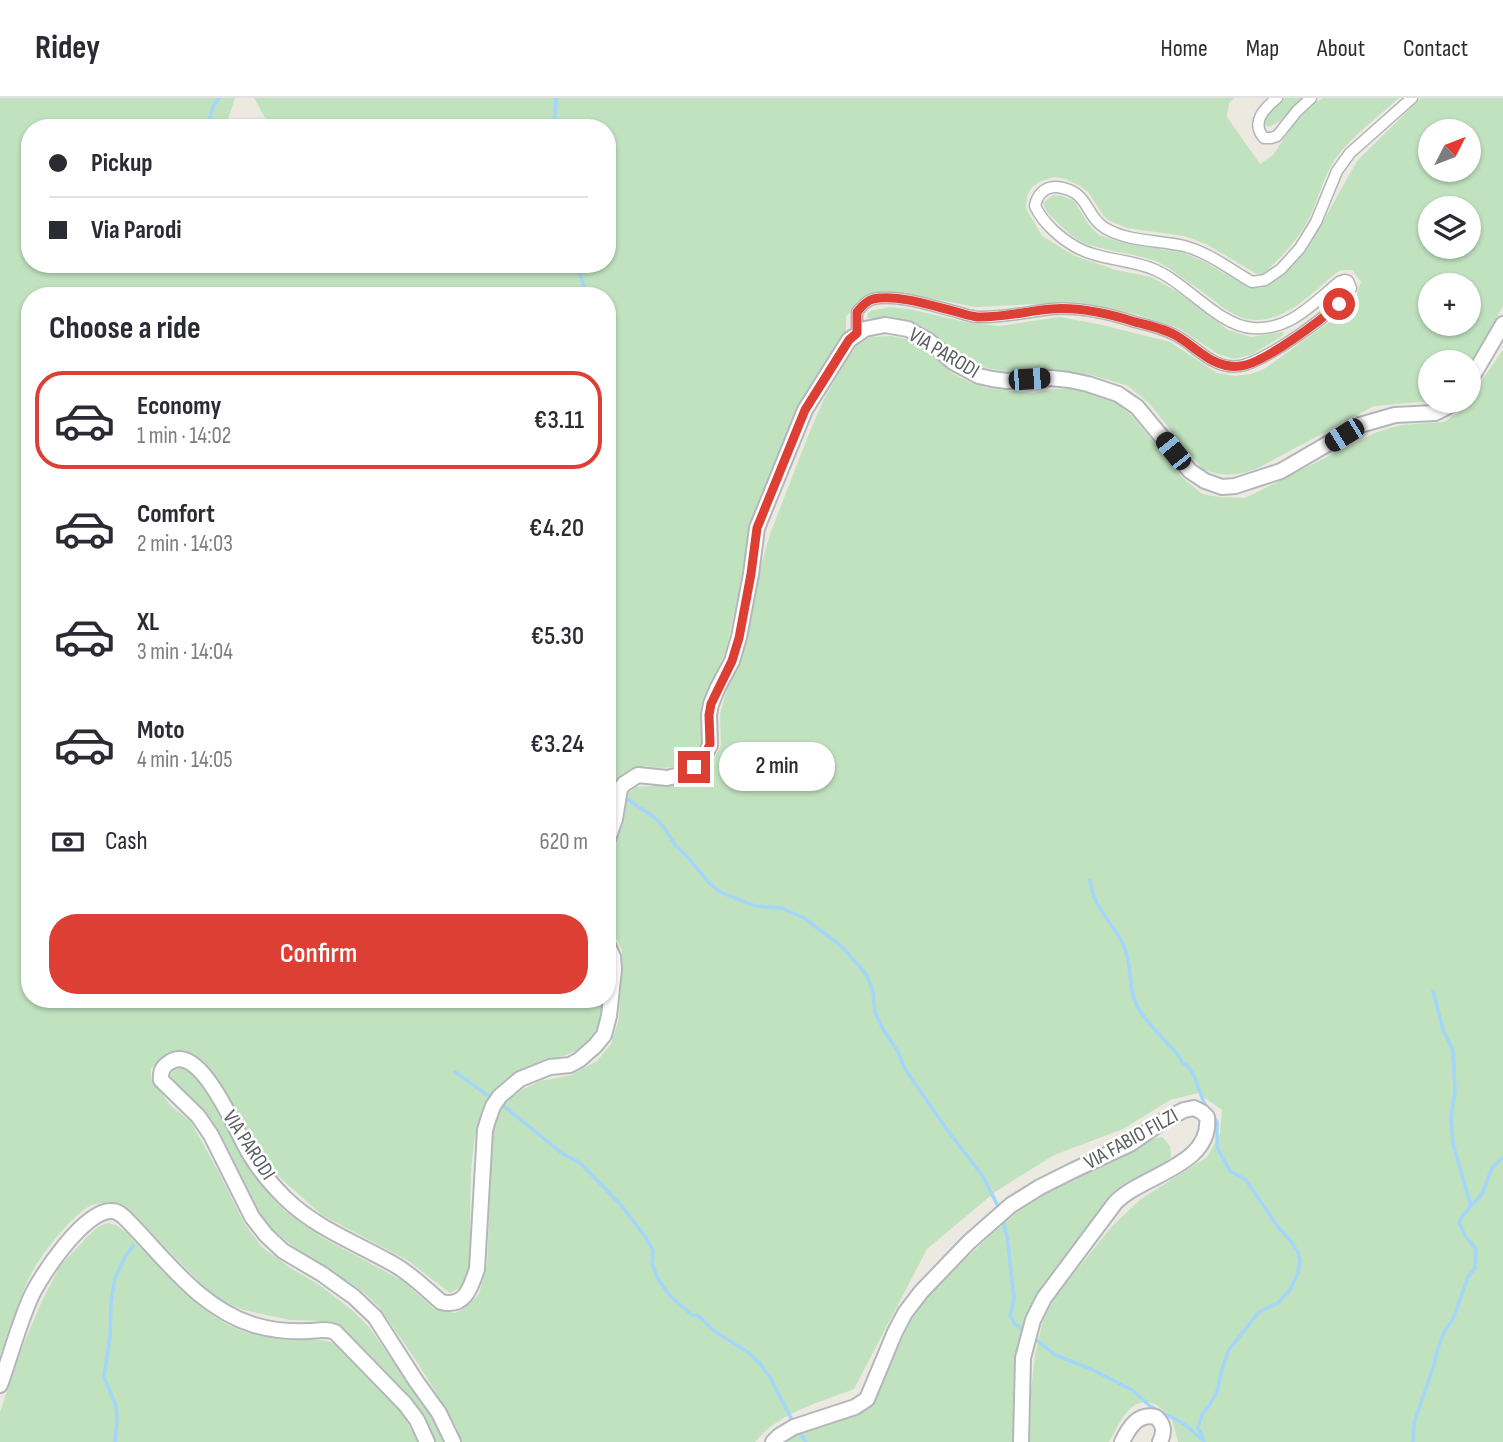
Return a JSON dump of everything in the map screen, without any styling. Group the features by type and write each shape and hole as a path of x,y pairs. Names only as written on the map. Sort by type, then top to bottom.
{"street":[{"path":"1277,98 1259,118 1258,128 1264,138 1277,136 1311,98"},
{"path":"616,814 624,784 638,775 667,778 680,775 694,767 705,755 710,744 711,704 732,661 739,638 757,528 805,410 849,340 857,333 857,312 861,307 872,299 909,301 976,317 1018,315 1052,309 1077,310 1133,321 1175,335 1217,363 1240,366 1251,363 1331,311 1349,292 1351,288 1348,281 1339,282 1298,316 1275,327 1242,326 1232,323 1181,285 1153,269 1078,248 1044,221 1035,206 1036,200 1051,187 1065,189 1081,196 1096,221 1118,235 1185,246 1204,252 1247,279 1259,282 1281,269 1300,248 1316,222 1337,171 1350,153 1412,98"},
{"path":"1481,362 1503,324"},
{"name":"VIA PARODI","path":"857,333 875,326 908,329 929,341 953,362 979,376 1007,381 1051,378 1069,380 1118,394 1137,407 1190,471 1205,481 1222,487 1235,486 1282,471 1360,425 1395,415 1435,413"},
{"name":"VIA PARODI","path":"453,1442 439,1413 375,1317 354,1297 284,1251 266,1235 252,1217 211,1135 198,1116 161,1080 161,1071 168,1063 184,1059 201,1071 251,1157 286,1198 316,1223 396,1265 441,1302 447,1303 465,1296 470,1290 477,1269 485,1130 493,1106 500,1096 520,1079 550,1068 570,1065 589,1052 604,1035 610,1008"},
{"name":"VIA FABIO FILZI","path":"773,1442 794,1427 855,1407 867,1399 905,1312 969,1242 1011,1205 1052,1181 1130,1144 1184,1110 1198,1110 1207,1117 1208,1126 1201,1146 1172,1168 1124,1194 1044,1298 1033,1320 1023,1358 1021,1442"},
{"path":"0,1385 31,1297 51,1262 88,1221 98,1214 114,1211 120,1213 189,1285 208,1302 227,1313 255,1325 287,1331 323,1329 335,1332 405,1404 417,1420 427,1442"},
{"path":"1122,1442 1130,1427 1147,1415 1156,1417 1164,1427 1160,1442"}],"green space":[{"path":"0,98 235,98 228,119 21,119 21,273 616,273 616,119 266,119 254,98 1234,98 1229,103 1227,117 1260,164 1273,155 1299,116 1323,98 1399,98 1337,157 1301,232 1263,274 1255,273 1206,244 1184,236 1127,228 1108,220 1088,192 1066,179 1054,177 1032,187 1027,196 1026,208 1042,236 1075,256 1116,270 1151,277 1178,292 1228,330 1251,337 1284,332 1282,336 1251,355 1234,359 1218,354 1178,328 1135,314 1078,302 975,307 891,292 867,295 857,301 846,317 846,337 802,400 748,531 743,573 726,650 701,706 701,748 676,767 646,766 624,774 616,785 616,287 21,287 21,1008 602,1008 593,1036 582,1047 516,1073 498,1086 489,1097 477,1126 474,1143 470,1263 461,1287 450,1293 407,1260 322,1215 276,1174 204,1062 179,1051 160,1058 151,1069 151,1079 171,1106 191,1122 244,1223 262,1247 321,1286 369,1327 430,1414 444,1442 436,1442 424,1416 408,1396 338,1324 290,1320 243,1310 214,1297 124,1205 120,1204 92,1205 76,1217 49,1246 26,1284 0,1355"},
{"path":"1285,98 1306,98 1280,121 1269,127 1265,125 1265,116"},
{"path":"1421,98 1503,98 1503,306 1478,350 1418,350 1418,402 1374,406 1256,469 1222,474 1202,469 1149,403 1128,386 1092,375 1049,370 1022,374 981,367 922,326 867,317 869,312 890,307 999,326 1059,317 1170,342 1217,373 1234,376 1251,374 1264,369 1353,305 1361,282 1352,270 1336,273 1301,302 1281,314 1250,320 1224,308 1158,262 1081,241 1051,217 1043,203 1053,195 1062,196 1074,201 1089,225 1099,235 1119,242 1184,253 1250,288 1270,284 1307,250 1357,161"},
{"path":"891,336 907,339 920,345 954,374 987,388 1033,393 1074,389 1104,396 1133,417 1183,478 1202,494 1245,498 1377,432 1401,425 1444,422 1457,413 1481,413 1481,381 1503,350 1503,1442 1178,1442 1171,1416 1154,1404 1144,1402 1125,1414 1109,1442 1030,1442 1031,1391 1043,1320 1055,1297 1112,1226 1141,1199 1207,1157 1220,1134 1222,1110 1198,1093 1170,1100 1123,1129 1054,1155 995,1192 927,1249 854,1389 788,1416 755,1442 460,1442 457,1428 443,1404 379,1307 363,1292 295,1248 273,1230 257,1210 224,1142 210,1120 170,1077 176,1069 182,1068 196,1077 272,1198 285,1211 323,1238 403,1281 434,1309 455,1313 466,1307 479,1294 487,1264 494,1125 502,1106 520,1091 540,1081 571,1075 597,1061 611,1044 619,1018 622,950 616,938 616,844 630,791 636,787 681,784 696,779 713,761 721,745 720,714 770,534 825,397 857,345 870,337"},
{"path":"1162,1137 1170,1146 1171,1157 1120,1188 1030,1308 1020,1334 1014,1442 785,1442 806,1430 864,1410 874,1401 909,1324 922,1304 954,1270 1030,1201 1088,1170"},
{"path":"108,1223 126,1232 167,1276 216,1318 233,1327 271,1338 319,1340 335,1344 400,1411 419,1442 0,1442 0,1412 23,1345 42,1301 60,1266 99,1226"}],"waterway":[{"path":"209,119 219,98"},
{"path":"555,119 556,98"},
{"path":"580,273 584,287"},
{"path":"624,797 654,817 676,846 720,892 755,906 781,908 804,918 840,945 866,974 873,991 875,1012 905,1069 982,1175 1000,1210"},
{"path":"1090,880 1099,906 1124,946 1132,993 1138,1008 1189,1068 1207,1108"},
{"path":"1433,991 1443,1030 1453,1050 1453,1144 1471,1206"},
{"path":"455,1072 493,1099"},
{"path":"500,1103 563,1154 579,1162 621,1205 653,1250 652,1264 658,1279 671,1297 692,1315 699,1316 714,1331 749,1353 761,1365 793,1422"},
{"path":"1203,1437 1198,1428 1199,1424 1217,1392 1228,1351 1259,1312 1278,1303 1290,1290 1300,1261 1298,1252 1246,1180 1230,1171 1217,1147 1217,1122 1212,1114"},
{"path":"1413,1442 1414,1423 1438,1348 1453,1319 1468,1277 1475,1268 1476,1249 1459,1223 1482,1194 1492,1168 1503,1157"},
{"path":"1002,1217 1007,1236 1014,1297 1010,1315 1015,1324 1025,1331"},
{"path":"115,1442 116,1406 104,1377 115,1278 133,1246"},
{"path":"1034,1338 1055,1355 1091,1369 1132,1390 1150,1406 1184,1424 1204,1441"},
{"path":"797,1429 806,1442"}],"route":[{"path":"694,767 705,755 710,744 711,704 732,661 739,638 757,528 805,410 849,340 857,333 857,312 865,303 872,299 909,301 976,317 1018,315 1052,309 1077,310 1133,321 1175,335 1205,357 1229,366 1240,366 1262,358 1339,304"}]}
